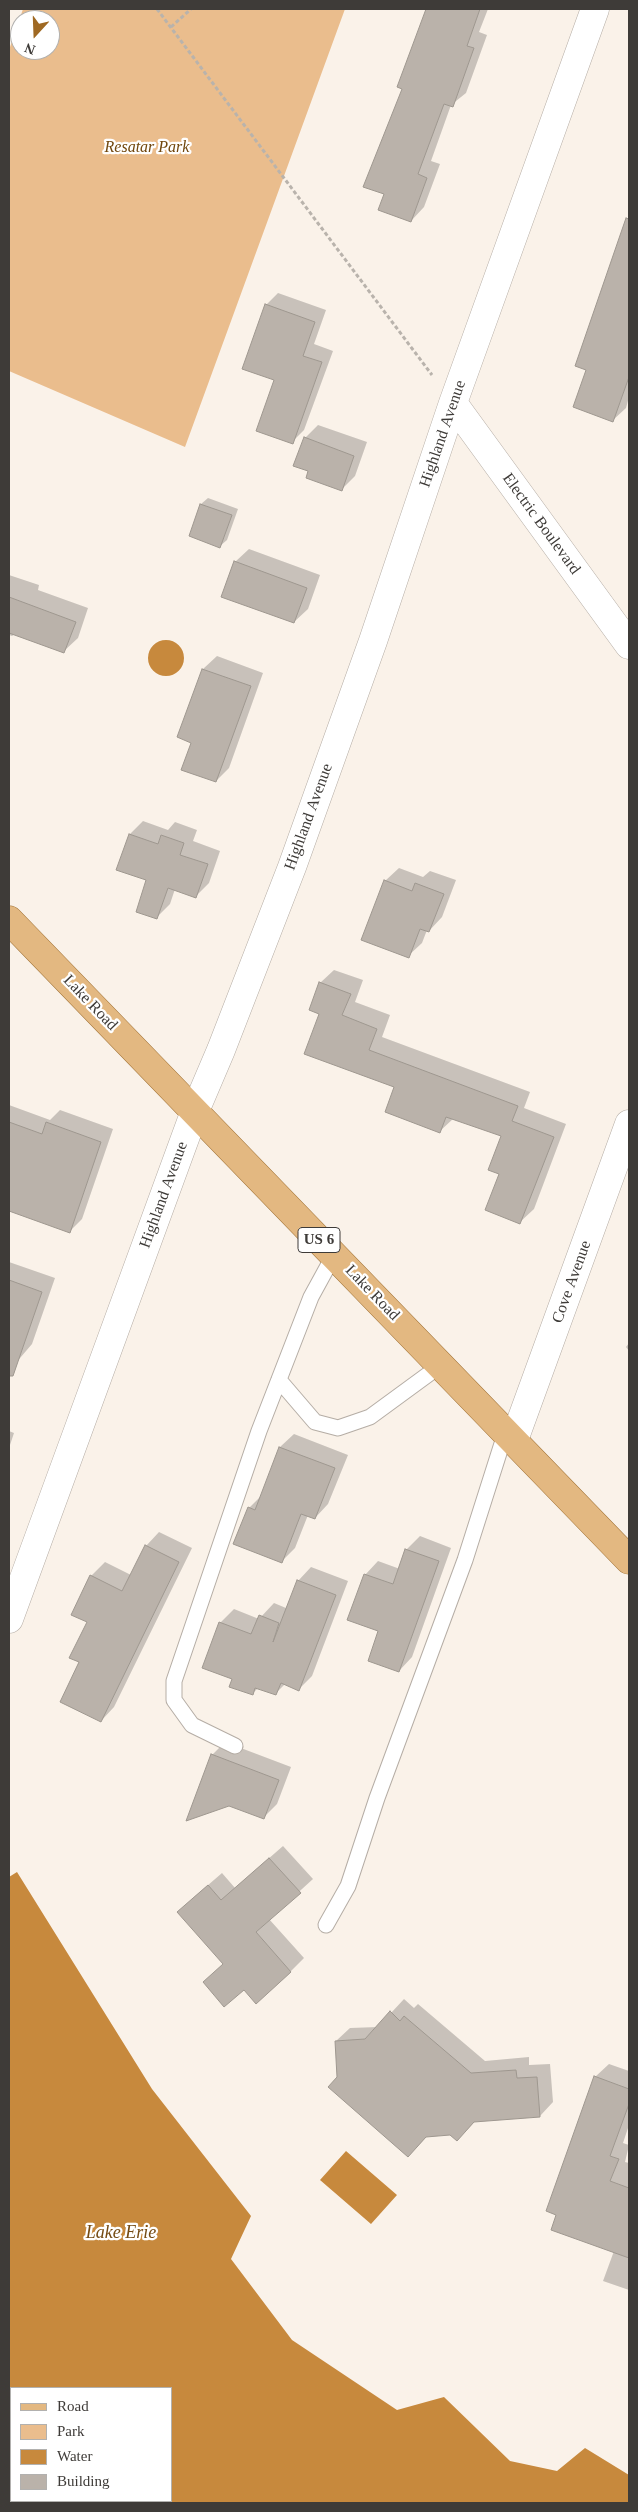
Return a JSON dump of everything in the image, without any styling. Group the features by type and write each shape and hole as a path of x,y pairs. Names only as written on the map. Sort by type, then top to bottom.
{"main road":[{"name":"Lake Road","path":"9,920 629,1560"}],"street":[{"name":"Highland Avenue","path":"9,1619 195,1111 221,1050 293,862 373,641 453,403 595,9"},
{"name":"Electric Boulevard","path":"453,403 629,645"},
{"name":"Cove Avenue","path":"510,1436 629,1124"}],"lane":[{"path":"234,1746 192,1725 174,1700 174,1681 256,1440 311,1298 334,1255"},
{"path":"279,1380 315,1422 338,1428 370,1417 441,1365"},
{"path":"326,1925 348,1886 377,1798 510,1436"}],"path":[{"path":"157,9 453,403"},
{"path":"171,27 191,9"}],"green space":[{"name":"Resatar Park","path":"23,9 345,9 185,447 9,371 9,50 10,47 10,60 60,60 60,10"}],"water":[{"path":"166,640 173,641 179,645 183,651 183,665 179,671 173,675 166,676 159,675 153,671 149,665 148,658 149,651 153,645 159,641"},
{"name":"Lake Erie","path":"17,1872 152,2089 251,2216 231,2259 292,2340 397,2410 444,2397 510,2461 557,2471 585,2448 629,2475 629,2503 9,2503 9,1877"},
{"path":"346,2151 397,2195 371,2224 320,2180"}],"building":[{"path":"426,9 480,9 467,46 474,48 453,107 444,104 418,174 427,178 411,222 378,210 384,194 363,187 402,89 397,87"},
{"path":"626,218 629,219 629,377 613,422 573,407 586,370 575,366"},
{"path":"265,304 315,322 303,356 322,362 293,444 256,431 274,380 242,369"},
{"path":"304,437 354,456 342,491 306,478 308,471 293,466"},
{"path":"200,504 232,515 220,548 189,536"},
{"path":"234,561 307,588 294,623 221,597"},
{"path":"9,597 76,622 64,653 9,633"},
{"path":"202,669 251,686 216,782 181,770 191,743 177,737"},
{"path":"129,834 158,844 161,835 184,843 180,855 208,864 196,898 168,888 157,919 136,912 146,880 116,870"},
{"path":"384,880 412,891 415,883 444,894 429,932 420,929 409,958 361,940"},
{"path":"319,982 351,994 342,1015 377,1029 369,1050 518,1106 512,1121 554,1137 520,1224 485,1210 499,1174 488,1170 501,1136 446,1117 440,1133 385,1112 394,1087 304,1054 319,1014 309,1010"},
{"path":"9,1122 42,1134 46,1122 101,1142 70,1233 9,1211"},
{"path":"9,1280 42,1292 13,1376 9,1376"},
{"path":"279,1447 335,1468 315,1519 301,1514 282,1563 233,1544 248,1507 255,1510"},
{"path":"145,1545 179,1562 101,1722 60,1702 79,1662 69,1658 87,1622 71,1615 90,1575 122,1591"},
{"path":"405,1549 439,1561 399,1672 368,1661 378,1631 347,1620 364,1574 393,1584"},
{"path":"297,1580 336,1595 299,1691 281,1683 276,1695 255,1688 253,1695 229,1687 232,1679 202,1668 219,1622 251,1634 259,1615 279,1623 273,1642"},
{"path":"211,1754 279,1780 264,1819 229,1806 186,1821"},
{"path":"269,1858 301,1893 256,1932 291,1972 256,2004 244,1990 224,2007 203,1982 223,1964 177,1912 208,1885 221,1900"},
{"path":"390,2011 400,2021 404,2016 471,2073 516,2070 517,2078 537,2077 540,2117 474,2122 457,2141 450,2135 426,2137 408,2157 328,2087 337,2077 335,2041 365,2039"},
{"path":"594,2076 629,2089 629,2104 610,2156 619,2159 610,2181 629,2188 629,2258 551,2230 556,2215 546,2211"}]}
